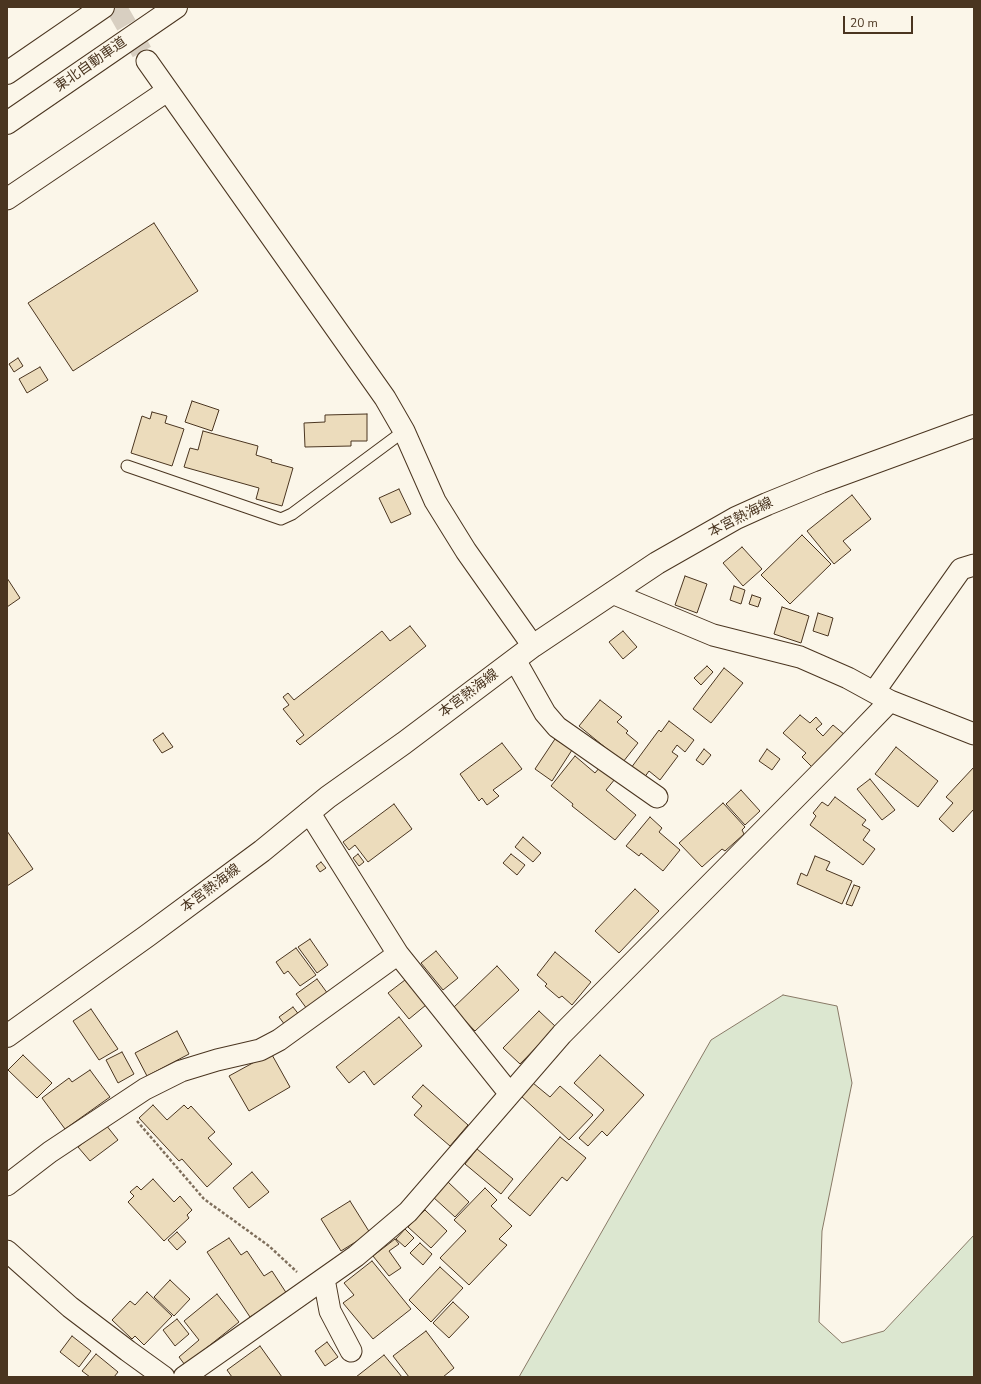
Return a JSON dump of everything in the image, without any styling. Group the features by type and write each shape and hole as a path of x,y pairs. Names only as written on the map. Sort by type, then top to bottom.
{"main road":[{"path":"7,72 102,7"},
{"name":"東北自動車道","path":"7,123 176,7"},
{"name":"本宮熱海線","path":"7,1036 147,936 262,851 328,797 404,743 533,646 658,563 736,518 821,482 974,426"}],"street":[{"path":"147,61 384,398 404,431 436,501 466,551 533,646"},
{"path":"7,199 167,91"},
{"path":"184,1377 356,1256 408,1212 562,1034 838,755 882,697 961,569 974,565"},
{"path":"612,593 713,635 800,657 848,678 882,697 974,734"},
{"path":"515,660 545,713 557,727 657,797"},
{"path":"310,812 398,954 510,1094"},
{"path":"7,1184 50,1152 145,1089 181,1071 217,1060 260,1050 279,1040 398,954"},
{"path":"7,1251 70,1307 164,1377"},
{"path":"319,1283 330,1311 352,1351"}],"lane":[{"path":"126,466 281,519 292,514 404,431"}],"path":[{"path":"122,1104 204,1199 319,1283"}],"green space":[{"path":"783,995 837,1006 852,1083 822,1231 819,1322 842,1343 884,1331 974,1235 974,1377 519,1377 711,1040"}],"building":[{"path":"154,223 198,291 73,371 28,303"},
{"path":"18,358 23,366 14,372 9,364"},
{"path":"40,367 48,380 27,393 19,379"},
{"path":"192,401 219,410 212,431 185,422"},
{"path":"152,412 167,416 165,423 184,429 172,466 131,453 142,416 150,419"},
{"path":"367,414 367,441 351,441 351,446 305,447 304,423 325,422 325,415"},
{"path":"203,431 258,446 256,455 272,460 271,462 293,468 282,506 256,499 259,488 184,467 190,448 198,450"},
{"path":"399,489 411,514 391,523 379,498"},
{"path":"852,495 871,519 843,541 851,550 834,564 807,531"},
{"path":"802,535 831,564 790,604 761,575"},
{"path":"742,547 762,569 743,586 723,563"},
{"path":"685,576 707,584 697,613 675,605"},
{"path":"7,578 20,598 7,607"},
{"path":"734,586 745,590 741,604 730,600"},
{"path":"752,595 761,598 758,607 749,604"},
{"path":"782,607 809,616 801,643 774,634"},
{"path":"818,613 833,618 828,636 813,631"},
{"path":"410,626 426,646 300,745 296,741 304,735 283,709 289,705 283,697 288,693 294,700 382,631 390,641"},
{"path":"623,631 637,647 623,659 609,642"},
{"path":"707,666 713,672 701,685 694,678"},
{"path":"724,668 743,683 711,723 693,709"},
{"path":"600,700 622,717 617,722 628,731 626,733 638,743 623,762 579,726"},
{"path":"800,715 810,723 816,717 822,724 816,729 823,736 833,725 845,735 814,769 802,757 806,753 783,733"},
{"path":"669,721 694,740 685,752 677,745 672,752 678,756 660,780 649,771 644,778 631,768 659,730 661,732"},
{"path":"163,733 173,747 162,753 153,740"},
{"path":"555,739 572,750 552,781 535,769"},
{"path":"502,743 522,769 493,790 499,796 487,805 482,798 479,801 460,774"},
{"path":"896,747 938,781 918,807 875,774"},
{"path":"704,749 711,755 703,765 696,760"},
{"path":"767,749 780,759 772,770 759,761"},
{"path":"575,756 595,773 600,767 615,779 606,790 636,815 615,840 572,806 573,804 551,786"},
{"path":"974,767 974,809 953,832 939,819 953,803 946,797"},
{"path":"870,779 895,810 882,820 857,789"},
{"path":"741,790 760,811 745,825 726,804"},
{"path":"835,797 866,820 862,825 870,830 863,840 875,849 863,865 810,825 816,816 813,813 822,802 828,806"},
{"path":"723,803 745,827 742,830 744,834 725,851 722,849 702,867 679,843"},
{"path":"394,804 412,829 368,862 355,845 349,850 343,842"},
{"path":"650,817 662,828 659,832 680,850 663,871 641,853 639,856 626,846"},
{"path":"7,831 33,869 7,886"},
{"path":"523,837 541,853 533,862 515,847"},
{"path":"358,854 364,862 359,866 353,858"},
{"path":"511,854 525,865 517,875 503,863"},
{"path":"815,856 830,862 826,870 852,881 842,904 797,884 801,873 807,876"},
{"path":"321,862 326,868 320,872 316,866"},
{"path":"854,885 860,887 852,906 846,904"},
{"path":"635,889 659,911 619,953 595,931"},
{"path":"310,939 328,965 317,973 298,947"},
{"path":"296,948 316,975 300,986 288,971 284,974 276,962"},
{"path":"436,951 458,978 443,990 421,963"},
{"path":"555,952 591,982 572,1005 562,996 559,998 545,986 547,984 537,975"},
{"path":"497,966 519,990 475,1031 453,1008"},
{"path":"317,979 328,994 307,1009 296,994"},
{"path":"405,980 426,1005 409,1019 388,993"},
{"path":"293,1007 300,1016 285,1025 279,1017"},
{"path":"91,1009 118,1049 99,1060 73,1021"},
{"path":"539,1011 556,1027 520,1064 503,1048"},
{"path":"399,1017 422,1046 374,1085 364,1071 349,1083 336,1067"},
{"path":"177,1031 189,1054 147,1076 135,1053"},
{"path":"122,1052 134,1074 118,1083 106,1060"},
{"path":"271,1053 290,1087 249,1111 229,1076"},
{"path":"23,1055 52,1083 37,1098 8,1070"},
{"path":"600,1055 644,1095 607,1136 602,1131 588,1146 579,1138 604,1110 574,1083"},
{"path":"90,1070 110,1097 65,1129 42,1098 69,1078 72,1082"},
{"path":"533,1083 550,1097 560,1086 593,1115 569,1140 521,1096"},
{"path":"423,1085 468,1125 450,1146 414,1115 422,1106 412,1097"},
{"path":"153,1105 167,1120 184,1105 188,1109 191,1106 215,1132 208,1138 232,1164 207,1187 182,1159 179,1161 139,1118"},
{"path":"106,1125 118,1140 90,1161 78,1147"},
{"path":"560,1137 586,1158 567,1181 562,1177 530,1216 508,1198"},
{"path":"477,1149 513,1179 501,1194 465,1164"},
{"path":"252,1172 269,1192 249,1208 233,1188"},
{"path":"153,1179 174,1202 180,1196 192,1210 187,1215 189,1218 164,1241 128,1202 134,1196 130,1192 137,1186 141,1190"},
{"path":"448,1182 469,1202 455,1217 433,1197"},
{"path":"485,1188 497,1200 491,1206 512,1226 499,1239 507,1245 469,1285 440,1258 466,1231 454,1220"},
{"path":"350,1201 370,1233 341,1251 321,1219"},
{"path":"425,1210 447,1231 431,1248 408,1227"},
{"path":"405,1229 414,1238 405,1247 396,1239"},
{"path":"177,1232 186,1242 177,1250 168,1240"},
{"path":"229,1238 241,1255 247,1251 264,1276 272,1271 287,1294 250,1317 207,1252"},
{"path":"395,1239 399,1244 389,1251 401,1268 389,1276 373,1256"},
{"path":"420,1243 432,1254 423,1265 410,1253"},
{"path":"372,1261 411,1309 373,1339 343,1303 354,1295 344,1283"},
{"path":"440,1267 463,1288 431,1322 409,1300"},
{"path":"170,1280 190,1299 174,1316 154,1297"},
{"path":"147,1292 172,1316 144,1345 135,1336 132,1339 112,1320 130,1301 135,1305"},
{"path":"217,1294 239,1322 185,1365 179,1357 199,1340 184,1321"},
{"path":"453,1302 469,1317 449,1338 433,1323"},
{"path":"177,1319 189,1334 175,1346 163,1330"},
{"path":"426,1331 454,1368 443,1377 409,1377 393,1356"},
{"path":"72,1336 91,1351 79,1367 60,1352"},
{"path":"327,1342 338,1357 325,1366 315,1351"},
{"path":"260,1346 282,1377 232,1377 227,1370"},
{"path":"96,1354 118,1372 114,1377 90,1377 82,1371"},
{"path":"384,1355 402,1377 356,1377"}],"tunnel":[{"path":"116,7 147,61"}]}
